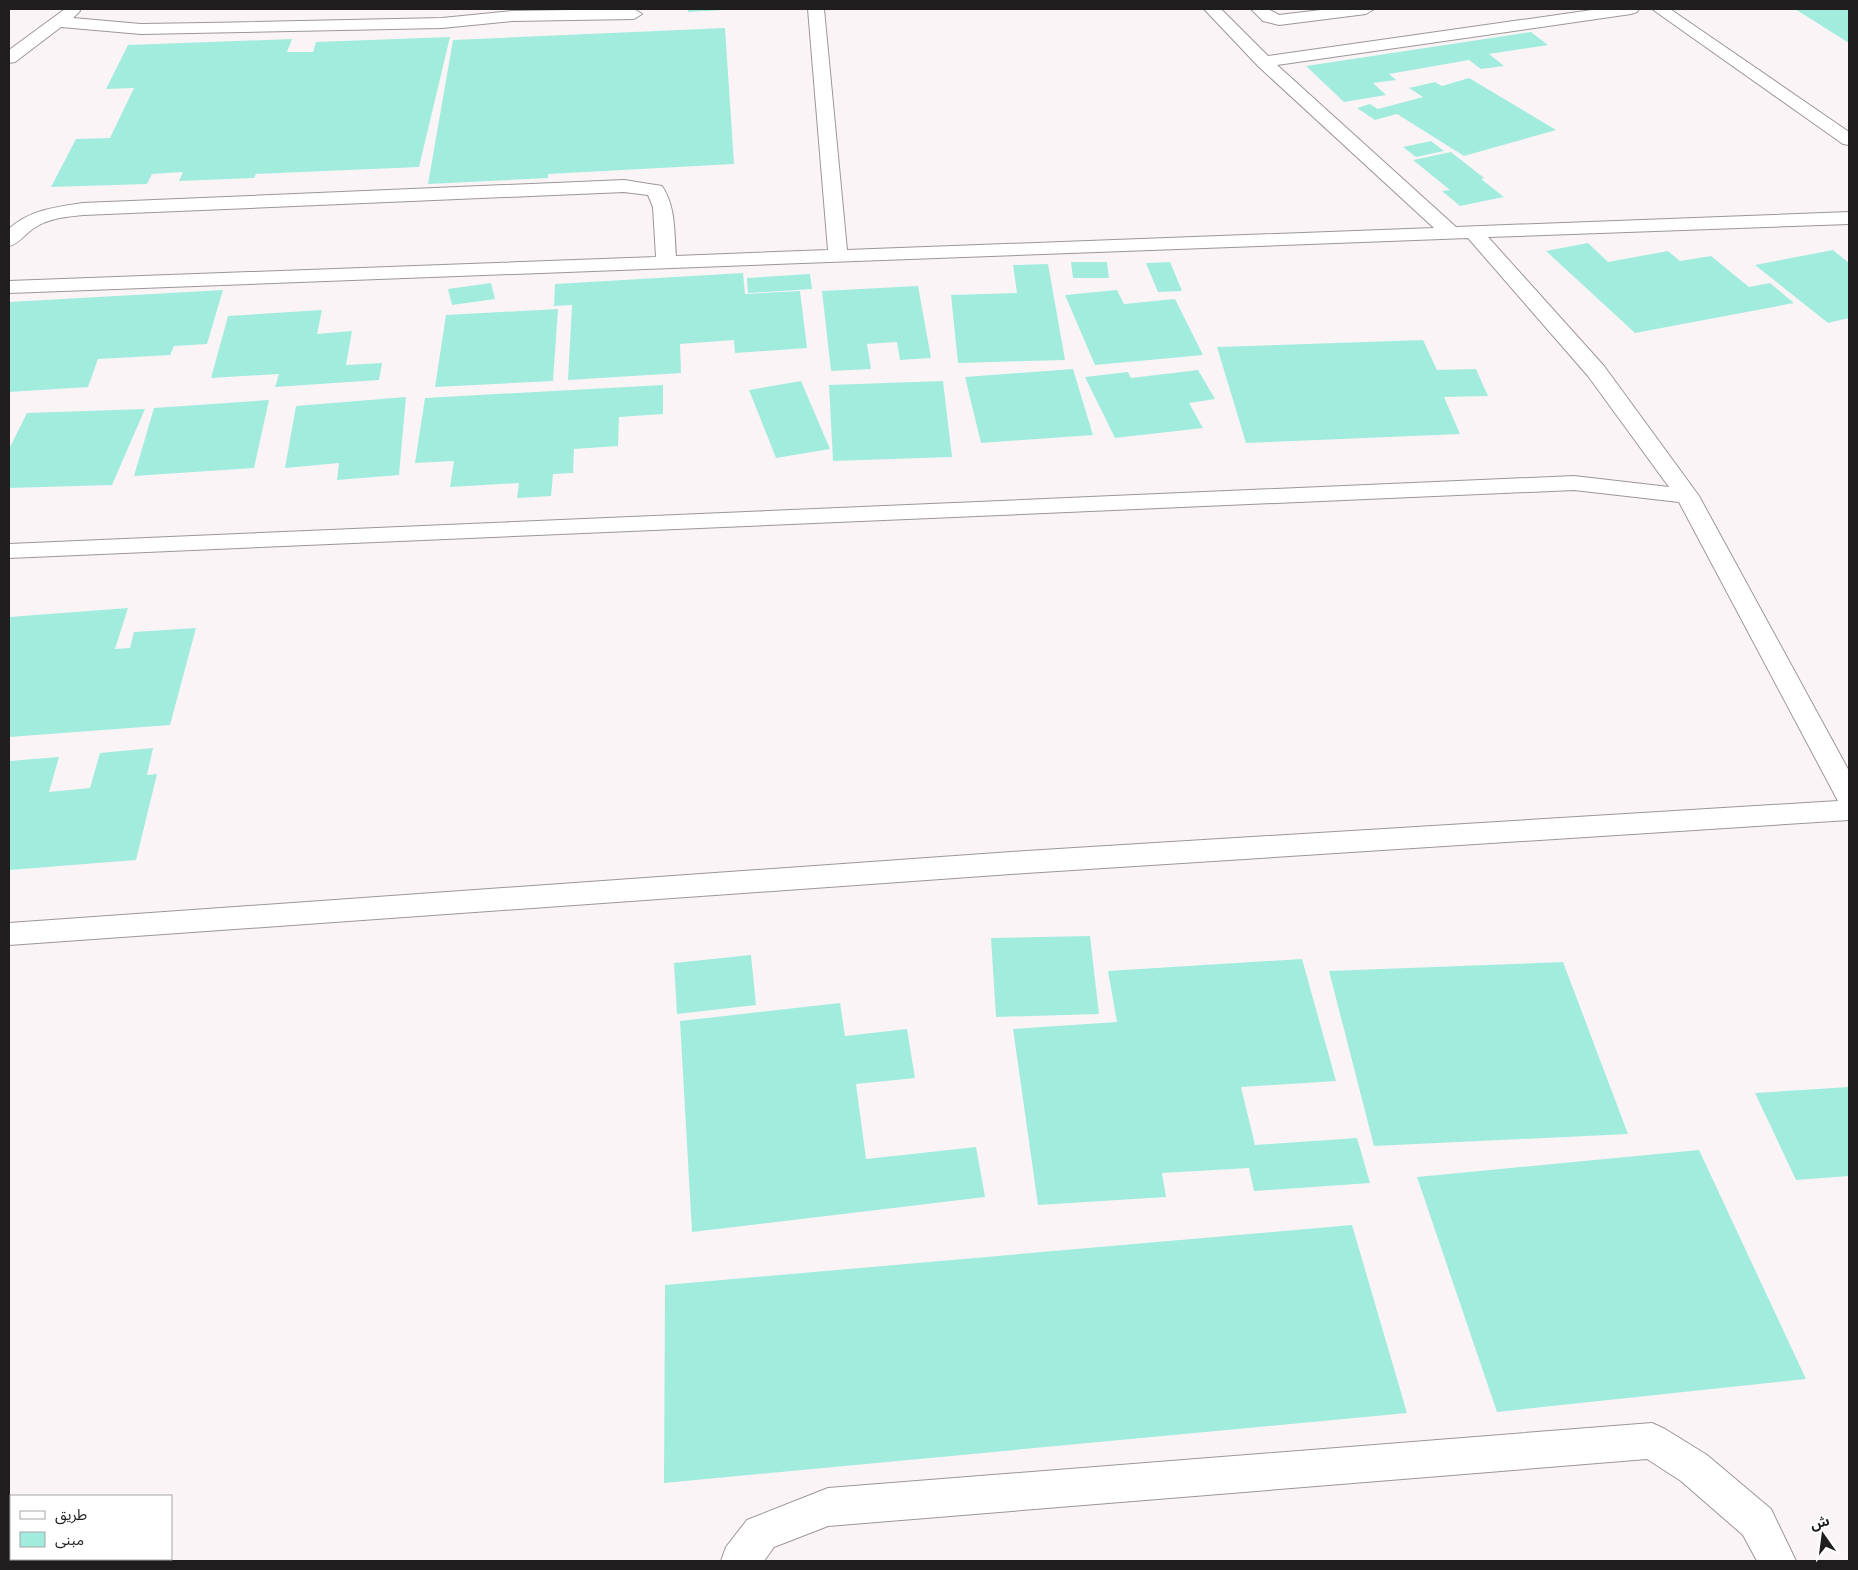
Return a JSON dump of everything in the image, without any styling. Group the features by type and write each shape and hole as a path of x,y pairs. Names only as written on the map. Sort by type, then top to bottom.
{"street":[{"path":"9,58 76,9"},
{"path":"476,9 512,16"},
{"path":"816,9 838,256"},
{"path":"1212,9 1264,62 1462,232 1596,370 1687,496 1849,796"},
{"path":"1259,9 1269,18 1279,20 1366,9"},
{"path":"1264,62 1631,9"},
{"path":"1660,9 1849,140"},
{"path":"57,22 141,29 216,28 442,23 512,16 634,14"},
{"path":"9,240 19,228 42,214 83,209 624,186 655,190 663,207 666,262"},
{"path":"9,287 1849,218"},
{"path":"9,551 1574,484 1687,496"},
{"path":"9,934 1026,862 1849,810"},
{"path":"740,1561 761,1533 828,1508 1652,1442 1694,1468 1757,1522 1777,1561"}],"building":[{"path":"688,9 723,9 723,10 688,12"},
{"path":"1795,9 1849,9 1849,43"},
{"path":"725,28 734,164 548,174 548,178 428,184 453,40"},
{"path":"1531,32 1548,45 1489,54 1504,66 1481,69 1469,60 1389,74 1396,80 1373,83 1386,95 1344,102 1306,66"},
{"path":"450,37 419,167 256,174 254,178 179,181 183,172 152,174 147,184 51,187 76,139 110,138 134,88 106,89 128,45 292,39 287,52 313,52 316,42"},
{"path":"1469,78 1556,130 1464,156 1397,114 1375,120 1357,108 1370,104 1378,109 1423,97 1409,88 1435,82 1442,86"},
{"path":"1431,141 1444,151 1416,157 1403,147"},
{"path":"1451,152 1484,178 1481,179 1504,197 1460,206 1442,191 1450,190 1413,160"},
{"path":"1588,243 1608,262 1668,251 1680,261 1711,256 1749,287 1770,283 1794,303 1635,333 1546,251"},
{"path":"1833,250 1849,263 1849,318 1828,323 1755,265"},
{"path":"1071,262 1107,262 1109,278 1073,278"},
{"path":"1170,262 1182,291 1158,292 1146,263"},
{"path":"1048,264 1065,360 958,363 951,295 1017,293 1013,265"},
{"path":"743,273 745,294 800,291 807,348 735,353 734,340 680,344 681,373 568,380 572,305 554,306 555,284"},
{"path":"810,274 812,289 748,293 747,278"},
{"path":"491,283 495,299 452,305 448,289"},
{"path":"918,286 931,358 900,360 897,342 867,344 871,369 831,371 822,291"},
{"path":"223,290 207,344 174,346 170,355 98,359 88,387 9,392 9,302"},
{"path":"1117,290 1124,304 1175,299 1203,355 1095,365 1065,295"},
{"path":"558,309 553,381 435,387 446,315"},
{"path":"322,310 317,334 352,331 346,365 382,363 379,380 275,387 279,374 211,378 228,316"},
{"path":"1423,340 1437,370 1476,369 1488,396 1444,397 1460,434 1246,443 1217,347"},
{"path":"1073,369 1093,435 981,443 965,377"},
{"path":"1198,370 1215,399 1189,403 1203,428 1115,438 1085,377 1128,372 1131,378"},
{"path":"801,381 830,449 776,458 749,390"},
{"path":"943,381 952,457 833,461 829,385"},
{"path":"663,385 663,414 619,417 618,446 574,449 573,473 553,474 551,496 517,498 519,483 450,487 454,461 415,463 425,398"},
{"path":"406,397 399,475 337,480 339,463 285,468 296,406"},
{"path":"269,400 254,468 134,476 154,408"},
{"path":"145,409 112,485 9,488 9,449 27,413"},
{"path":"128,608 115,649 130,648 134,632 196,628 170,725 9,737 9,617"},
{"path":"153,748 147,775 157,774 136,860 9,870 9,761 59,757 49,792 90,788 100,753"},
{"path":"1090,936 1099,1014 996,1017 991,938"},
{"path":"751,955 756,1005 677,1014 674,963"},
{"path":"1302,959 1336,1081 1241,1087 1255,1145 1357,1138 1370,1183 1254,1191 1249,1168 1162,1173 1166,1197 1038,1205 1013,1029 1117,1022 1108,971"},
{"path":"1563,962 1628,1134 1374,1146 1329,971"},
{"path":"840,1003 845,1036 907,1029 915,1078 856,1084 866,1159 976,1147 985,1197 692,1232 680,1021"},
{"path":"1849,1087 1849,1176 1796,1180 1755,1093"},
{"path":"1699,1150 1806,1379 1497,1412 1417,1177"},
{"path":"1352,1225 1407,1413 664,1483 665,1285"}]}
